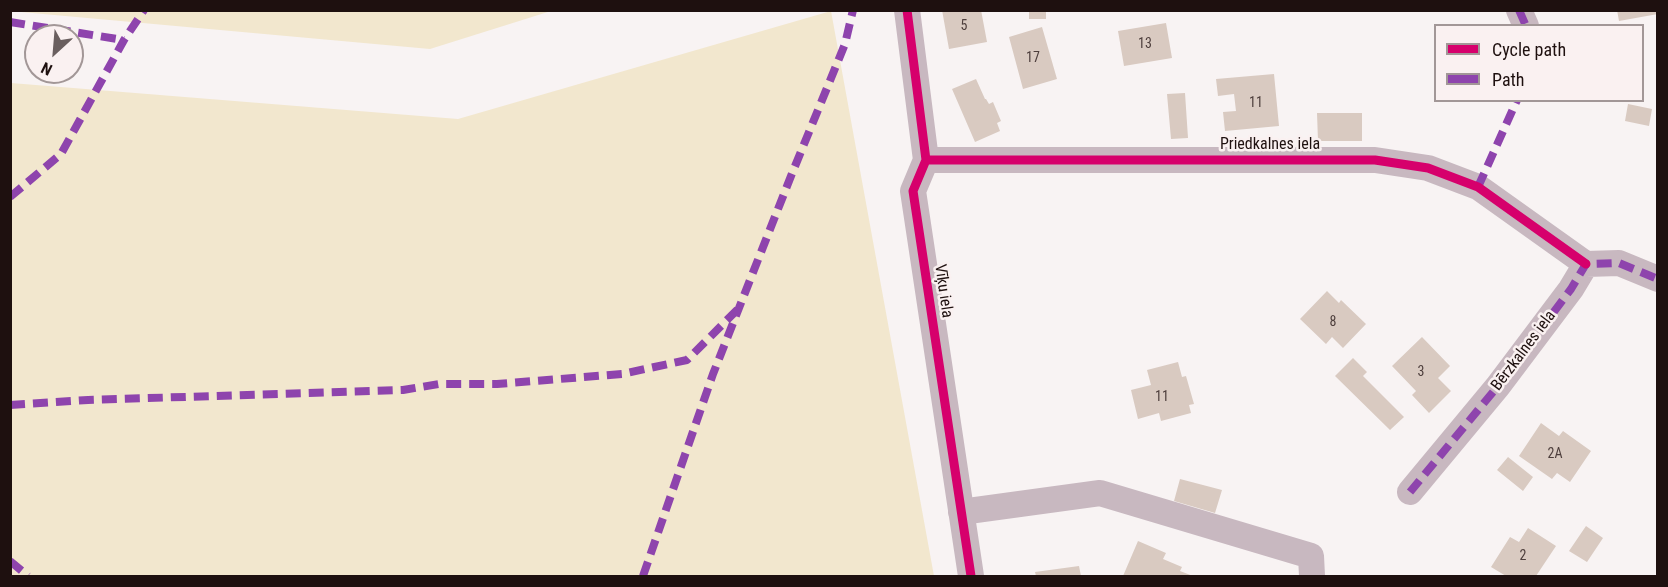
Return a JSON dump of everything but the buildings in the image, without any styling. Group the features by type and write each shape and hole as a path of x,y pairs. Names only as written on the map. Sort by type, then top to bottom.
{"street":[{"name":"Vīķu iela","path":"907,10 926,160 913,191 971,576"},
{"path":"1519,10 1525,24"},
{"name":"Priedkalnes iela","path":"926,160 1375,160 1428,168 1478,188 1586,264"},
{"path":"1586,264 1619,263 1658,279"},
{"name":"Bērzkalnes iela","path":"1410,492 1498,386 1571,289 1586,264"},
{"path":"961,512 1100,493 1311,556 1312,576"}],"shaded area":[{"path":"11,10 551,11 430,49"},
{"path":"831,11 934,576 11,576 11,83 458,119"}],"marked path":[{"path":"10,197 61,154 124,40 144,10"},
{"path":"643,576 713,374 845,44 853,10"},
{"path":"1519,10 1525,24"},
{"path":"10,22 124,40"},
{"path":"1478,187 1516,102"},
{"path":"1410,492 1498,386 1571,289 1586,264 1619,263 1658,279"},
{"path":"10,405 88,400 403,390 439,384 497,384 622,374 687,360 738,309"},
{"path":"10,561 28,576"}],"cycle path":[{"path":"907,10 926,160 913,191 971,576"},
{"path":"926,160 1375,160 1428,168 1478,187 1586,264"}]}
